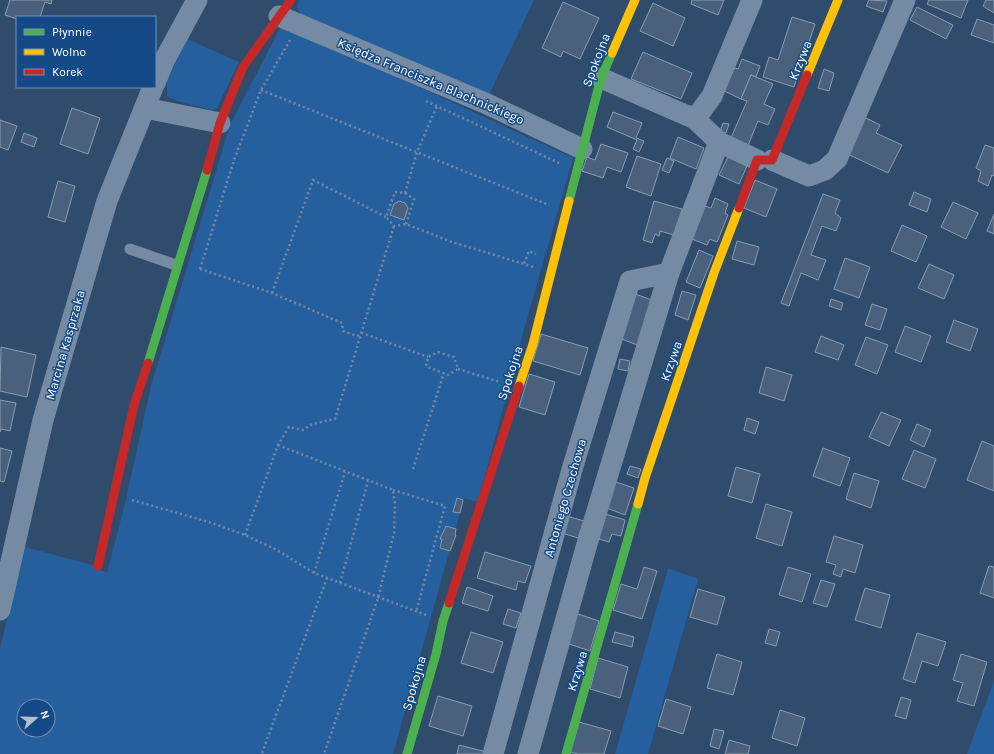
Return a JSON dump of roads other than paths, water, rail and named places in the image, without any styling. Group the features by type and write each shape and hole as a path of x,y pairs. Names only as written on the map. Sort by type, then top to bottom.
{"street":[{"path":"156,81 164,61 197,0"},
{"name":"Spokojna","path":"407,754 436,654 443,621 533,344 601,78 635,0"},
{"path":"695,118 712,96 752,0"},
{"name":"Krzywa","path":"566,754 645,478 714,273 764,160 838,0"},
{"path":"601,78 695,118 719,142 809,176 825,170 837,159 905,0"},
{"path":"98,566 106,537 134,405 192,220 220,123 244,67 285,8"},
{"name":"Księdza Franciszka Blachnickiego","path":"285,8 582,149"},
{"name":"Marcina Kasprzaka","path":"0,610 43,420 107,201 153,88"},
{"path":"145,108 220,123"},
{"path":"528,754 589,537 669,273 719,142"},
{"name":"Antoniego Czechowa","path":"493,754 573,466 630,281 669,273"}],"lane":[{"path":"130,249 178,261"}]}
